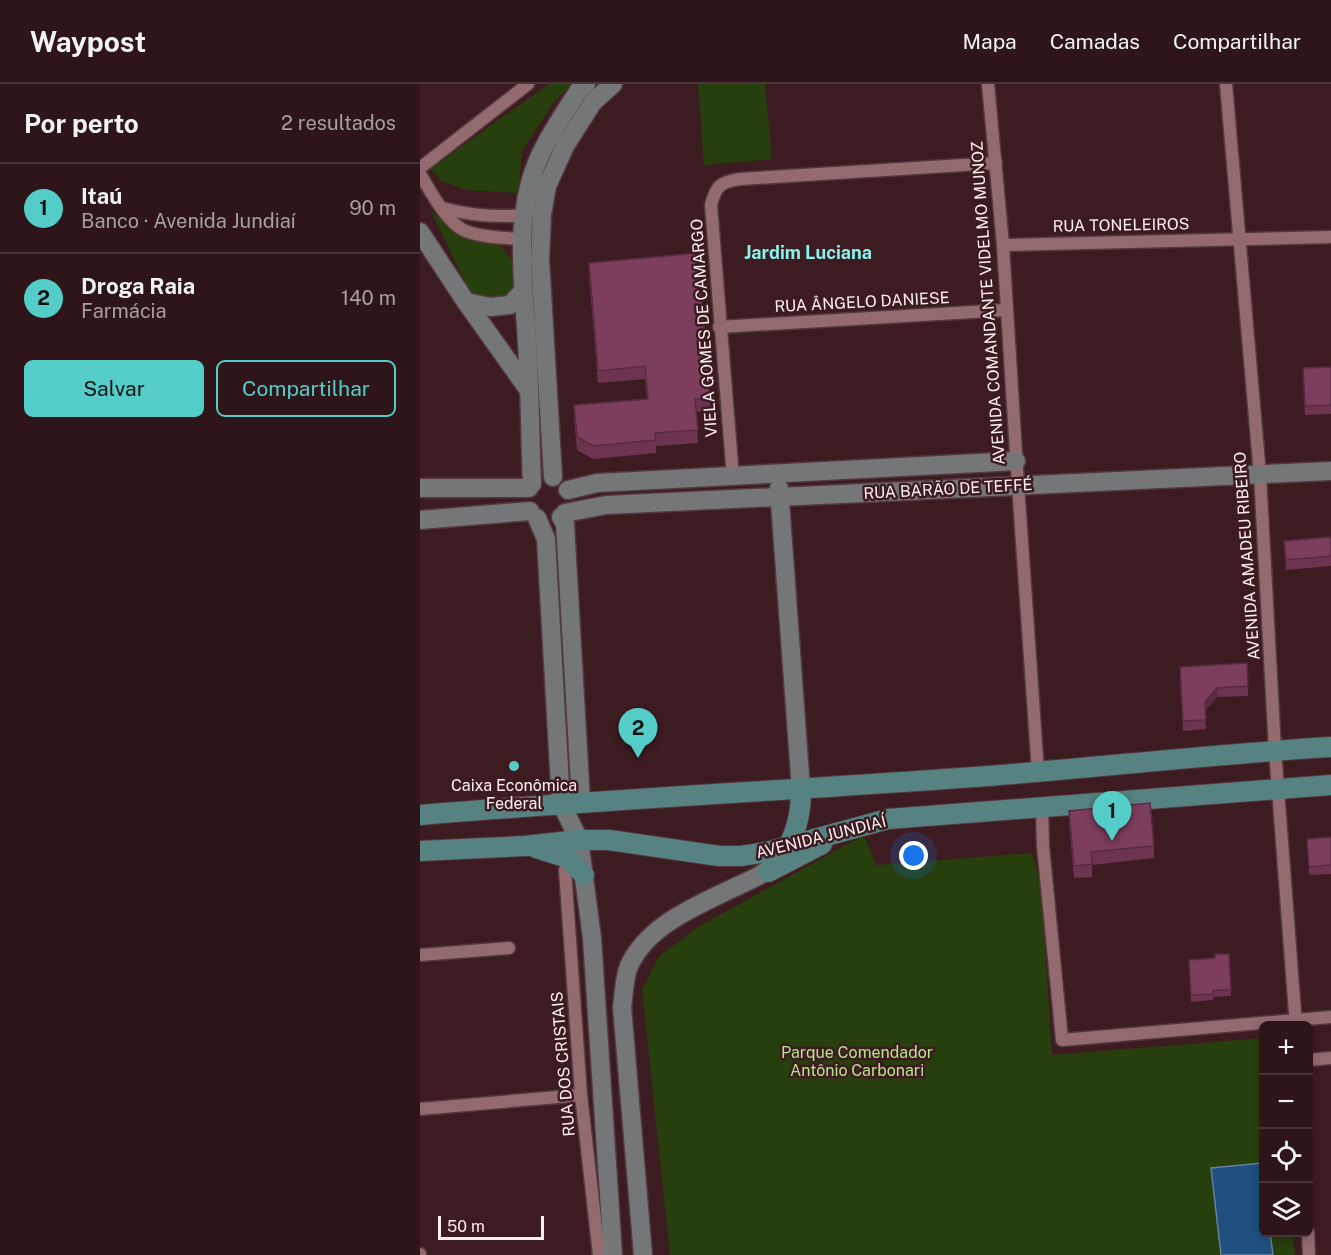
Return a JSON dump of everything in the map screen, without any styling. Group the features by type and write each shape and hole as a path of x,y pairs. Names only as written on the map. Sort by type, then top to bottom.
{"main road":[{"path":"586,84 579,90 547,140 530,181 523,215 521,239 530,486 526,499 546,539 571,803 585,875 592,938 613,1255"},
{"path":"553,477 540,259 546,186 565,146 593,102 613,84"},
{"path":"420,232 528,389"},
{"path":"466,302 490,307 510,305 523,291"},
{"name":"RUA BARÃO DE TEFFÉ","path":"568,490 597,483 1016,461"},
{"path":"974,486 983,479 993,462"},
{"name":"RUA BARÃO DE TEFFÉ","path":"563,514 606,505 1331,471"},
{"path":"768,872 785,854 798,826 801,807 777,474"},
{"path":"420,488 530,486 541,478 553,477 562,482 568,490 570,502 563,514 549,521 533,514 420,520"},
{"path":"563,514 571,803"},
{"path":"420,815 1038,772 1331,747"},
{"name":"AVENIDA JUNDIAÍ","path":"420,851 609,840 719,856 741,856 767,852 858,826 899,818 1331,785"},
{"path":"643,1255 622,1007 628,968 638,950 659,928 706,901 858,826"},
{"path":"525,846 568,858 585,875"}],"street":[{"path":"420,168 528,84"},
{"name":"AVENIDA COMANDANTE VIDELMO MUNOZ","path":"988,84 1003,244 1017,485 1038,772"},
{"name":"AVENIDA AMADEU RIBEIRO","path":"1226,84 1260,475 1275,750 1296,1021"},
{"name":"VIELA GOMES DE CAMARGO","path":"733,477 719,327 711,205 715,191 725,181 740,179 996,163"},
{"path":"420,174 442,208 461,229 494,238 521,239"},
{"path":"442,208 467,214 502,217 523,215"},
{"name":"RUA TONELEIROS","path":"1003,244 1331,237"},
{"name":"RUA ÂNGELO DANIESE","path":"719,327 1006,309"},
{"path":"1042,808 1043,846 1062,1040 1259,1026"},
{"name":"RUA DOS CRISTAIS","path":"565,870 581,1095 598,1255"},
{"path":"571,940 592,938"},
{"path":"420,955 508,948"},
{"path":"1308,1021 1331,1017"},
{"path":"1313,1060 1331,1058"},
{"path":"420,1109 581,1095"},
{"path":"1308,1237 1310,1255"}],"green space":[{"path":"549,84 572,84 553,103 522,151 518,193 467,190 443,182 430,169"},
{"path":"698,84 765,84 772,159 704,165"},
{"path":"430,209 461,234 477,241 500,245 515,264 515,287 504,297 479,301 465,282"},
{"name":"Parque Comendador Antônio Carbonari","path":"864,835 876,865 1032,853 1041,883 1052,1055 1259,1038 1259,1237 1293,1237 1295,1255 670,1255 642,990 659,956 698,927"}],"water":[{"path":"1259,1163 1259,1237 1271,1237 1273,1255 1221,1255 1211,1168"}],"building":[{"path":"698,253 710,398 695,399 698,430 655,433 656,440 593,446 577,437 574,405 648,399 645,366 598,371 589,263"},
{"path":"1331,367 1331,405 1305,406 1303,368"},
{"path":"1331,537 1331,556 1286,560 1284,541"},
{"path":"1247,663 1248,686 1217,688 1205,702 1206,720 1183,721 1180,667"},
{"path":"1150,803 1154,846 1091,852 1092,864 1074,866 1069,811"},
{"path":"1331,837 1331,865 1309,867 1307,839"},
{"path":"1215,954 1229,954 1231,990 1213,990 1213,994 1191,995 1189,960 1215,958"}],"place":[{"name":"Droga Raia","path":"638,758"},
{"name":"Caixa Econômica Federal","path":"514,766"},
{"name":"Itaú","path":"1112,841"}],"district":[{"name":"Jardim Luciana","path":"808,252"}]}
